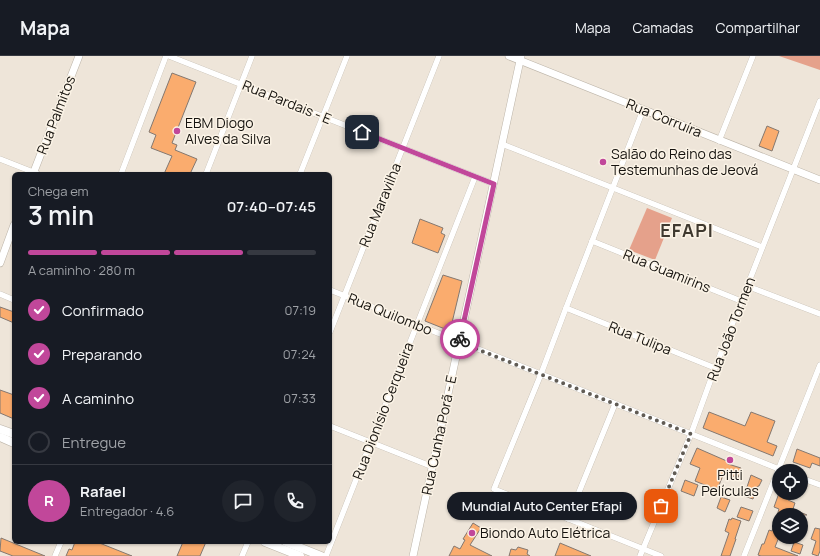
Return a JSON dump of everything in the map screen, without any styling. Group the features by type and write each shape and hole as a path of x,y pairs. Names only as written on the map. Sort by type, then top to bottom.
{"main road":[{"path":"0,429 12,433"},
{"path":"0,437 12,442"},
{"path":"270,544 300,556"},
{"path":"291,544 321,556"}],"street":[{"name":"Rua Palmitos","path":"35,172 79,56"},
{"path":"122,172 168,56"},
{"name":"Rua Pardais - E","path":"168,56 494,184"},
{"path":"207,172 252,56"},
{"path":"301,172 347,56"},
{"name":"Rua Maravilha","path":"332,327 403,149 438,56"},
{"name":"Rua Corruíra","path":"509,56 521,58 643,110 820,180"},
{"path":"719,141 753,56"},
{"name":"Rua Cunha Porã - E","path":"413,556 521,58"},
{"name":"Rua João Tormen","path":"640,556 691,434 715,368 820,101"},
{"path":"643,110 541,374 494,489 661,556"},
{"path":"502,144 762,247"},
{"path":"0,159 32,172"},
{"name":"Rua Dionísio Cerqueira","path":"332,541 474,177"},
{"path":"0,263 12,230"},
{"name":"Rua Guamirins","path":"592,241 741,301"},
{"path":"747,286 820,314"},
{"name":"Rua Quilombo","path":"332,291 772,466"},
{"path":"0,294 12,299"},
{"name":"Rua Tulipa","path":"566,308 715,368"},
{"path":"783,464 820,365"},
{"path":"568,519 615,404"},
{"path":"332,427 432,467"},
{"path":"808,481 820,485"},
{"path":"744,556 772,491"},
{"path":"55,556 60,544"},
{"path":"242,556 247,544"},
{"name":"Rua Dionísio Cerqueira","path":"326,556 331,544"}],"shaded area":[{"path":"779,56 820,56 820,70"},
{"path":"647,208 672,218 655,260 629,250"}],"building":[{"path":"172,73 196,82 172,143 177,145 175,150 197,159 191,172 165,172 172,156 151,148 156,135 149,132"},
{"path":"767,126 779,131 772,151 759,146"},
{"path":"420,219 443,228 441,233 445,235 438,253 412,243"},
{"path":"443,275 462,281 450,331 425,321"},
{"path":"0,307 12,311 12,322 0,317"},
{"path":"0,390 12,394 12,418 0,413"},
{"path":"709,412 745,426 751,412 775,421 767,442 777,446 773,456 703,428"},
{"path":"697,448 729,462 728,464 741,468 738,478 724,473 717,490 695,481 700,468 690,464"},
{"path":"797,449 820,458 820,466 812,463 810,468 808,467 808,464 799,464 793,462"},
{"path":"751,475 762,480 753,499 744,496"},
{"path":"685,480 698,485 694,496 681,491"},
{"path":"721,497 730,500 725,512 717,508"},
{"path":"776,500 788,500 795,503 793,508 774,507"},
{"path":"741,507 753,511 749,521 737,517"},
{"path":"732,518 741,521 736,539 730,556 721,556 729,533 725,531 729,519 731,520"},
{"path":"473,523 481,528 470,545 492,556 449,556 454,546 460,549 465,540 463,539"},
{"path":"815,528 820,529 820,551 818,556 812,554 816,541 811,539"},
{"path":"769,530 772,531 772,544 776,544 775,547 798,556 758,555"},
{"path":"1,538 12,542 12,544 16,544 45,556 13,556 0,551"},
{"path":"560,543 591,556 555,556"},
{"path":"74,544 102,544 132,556 66,556 69,549 72,550"},
{"path":"182,544 205,544 200,556 177,556"},
{"path":"793,544 803,545 800,554 791,551"},
{"path":"518,547 528,550 527,554 530,556 509,556 511,549 516,550"}],"way so far":[{"path":"460,339 459,342 691,434 661,506"}],"place":[{"name":"EBM Diogo Alves da Silva","path":"177,131"},
{"name":"Salão do Reino das Testemunhas de Jeová","path":"603,162"},
{"name":"Pitti Películas","path":"730,460"},
{"name":"Mundial Auto Center Efapi","path":"661,506"},
{"name":"Biondo Auto Elétrica","path":"472,533"}],"district":[{"name":"EFAPI","path":"687,231"}],"route":[{"path":"362,132 494,184 460,339"}]}
